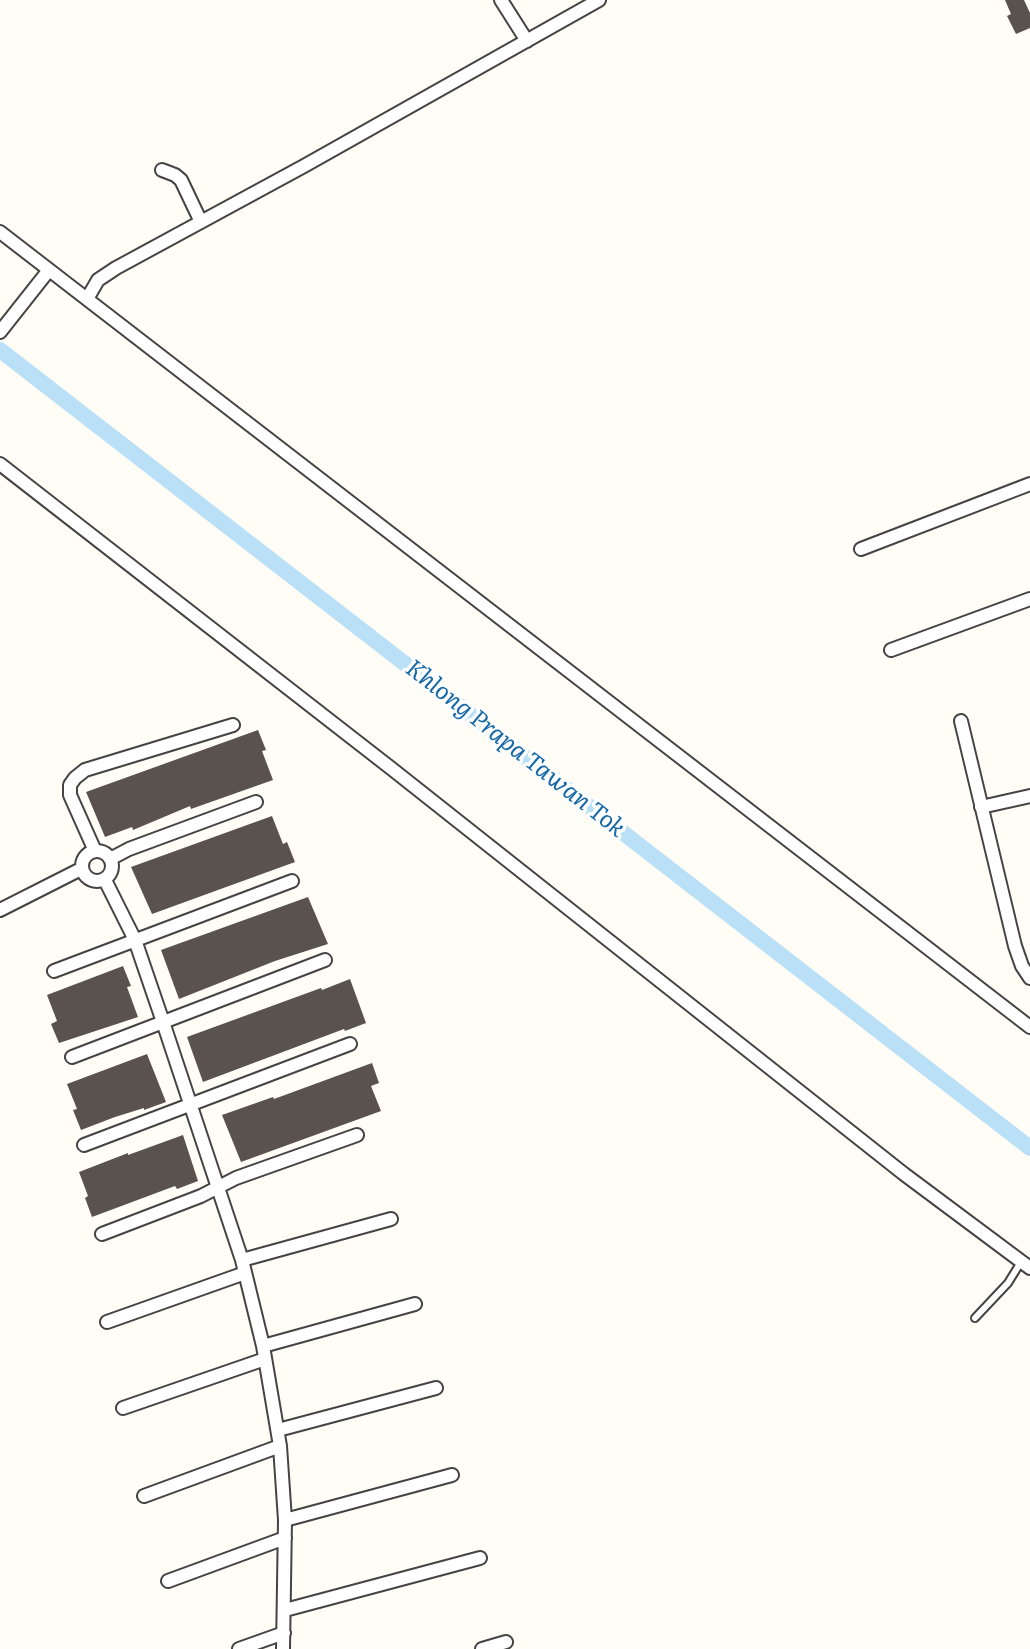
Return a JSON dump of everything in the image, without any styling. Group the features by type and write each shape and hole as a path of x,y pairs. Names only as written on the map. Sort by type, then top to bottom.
{"street":[{"path":"501,0 527,41"},
{"path":"87,299 98,280 599,0"},
{"path":"162,170 175,174 181,180 201,222"},
{"path":"0,232 1030,1027"},
{"path":"0,332 49,270"},
{"path":"0,464 392,769 904,1174 1026,1265"},
{"path":"861,549 1030,484"},
{"path":"891,650 1030,599"},
{"path":"961,721 1015,946 1022,966 1030,978"},
{"path":"95,851 70,795 70,785 75,778 85,770 233,724"},
{"path":"981,807 1030,796"},
{"path":"110,859 129,849 256,802"},
{"path":"95,851 101,851 110,859 112,870 104,880 93,881 83,874 81,869 84,857 95,851"},
{"path":"0,910 81,869"},
{"path":"104,880 135,940 163,1022 219,1187 263,1346 280,1446 285,1520 284,1649"},
{"path":"54,971 292,881"},
{"path":"72,1057 325,960"},
{"path":"84,1145 350,1044"},
{"path":"102,1234 236,1178 357,1135"},
{"path":"107,1322 243,1266 391,1219"},
{"path":"263,1346 415,1304"},
{"path":"123,1408 265,1359"},
{"path":"278,1430 436,1388"},
{"path":"144,1496 280,1446"},
{"path":"285,1520 452,1475"},
{"path":"168,1581 285,1538"},
{"path":"285,1610 480,1558"},
{"path":"239,1649 284,1633"},
{"path":"482,1649 506,1642"}],"lane":[{"path":"975,1318 1026,1265"}],"building":[{"path":"1005,0 1024,0 1030,13 1030,28 1016,34 1007,16 1011,14"},
{"path":"258,730 266,750 262,751 273,780 191,809 190,806 133,830 132,827 105,837 86,792"},
{"path":"272,816 283,844 287,842 295,862 152,914 131,867"},
{"path":"308,897 328,944 275,961 179,999 161,950"},
{"path":"123,966 138,1017 59,1043 51,1024 57,1021 47,995"},
{"path":"350,979 366,1023 203,1082 187,1037"},
{"path":"147,1054 166,1102 81,1130 73,1110 77,1109 67,1084"},
{"path":"372,1063 379,1083 371,1086 381,1111 241,1162 222,1115"},
{"path":"183,1135 198,1181 177,1189 175,1186 92,1217 79,1172"}],"waterway":[{"name":"Khlong Prapa Tawan Tok","path":"0,350 1030,1148"}]}
